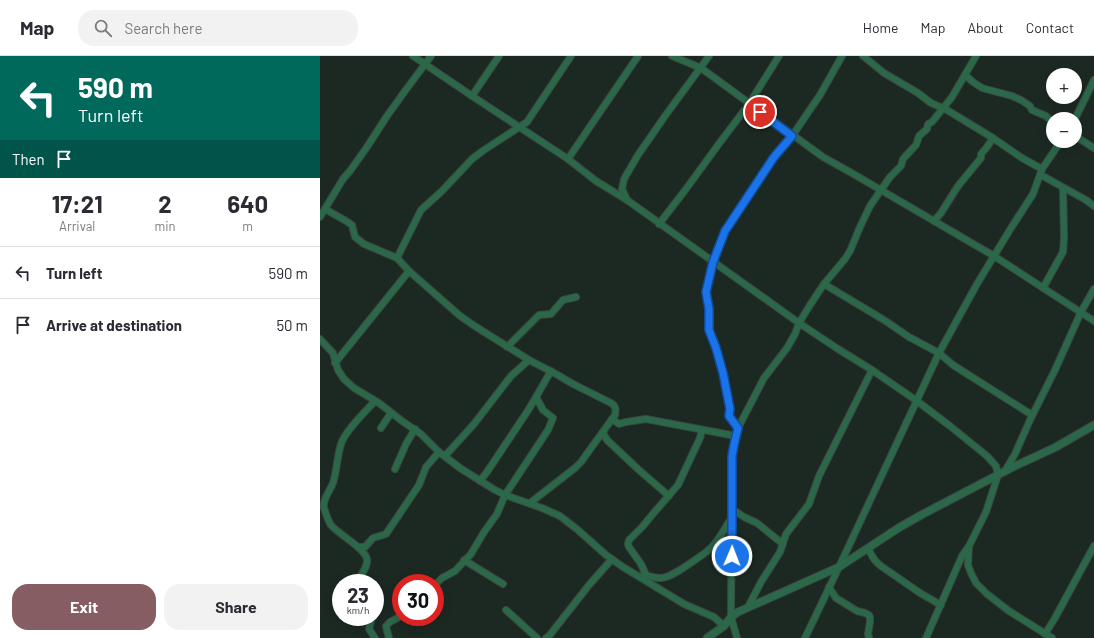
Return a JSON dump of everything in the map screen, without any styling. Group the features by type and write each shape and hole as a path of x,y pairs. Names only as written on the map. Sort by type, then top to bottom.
{"street":[{"path":"413,56 568,159 596,181 627,200 800,323 917,401 987,456 1001,474"},
{"path":"320,217 343,179 431,56"},
{"path":"472,96 499,56"},
{"path":"397,258 419,213 424,206 442,191 472,159 527,122 571,56"},
{"path":"568,159 638,56"},
{"path":"672,56 701,68 792,136 823,157 994,256 1094,321"},
{"path":"627,200 622,189 624,179 638,155 709,56"},
{"path":"659,224 749,104 779,56"},
{"path":"738,428 729,416 730,409 723,373 709,330 709,309 706,292 713,262 725,231 774,157 792,136 820,95 842,56"},
{"path":"863,56 884,73 913,90 931,103 947,110 993,138 1063,188 1094,206"},
{"path":"737,638 732,617 732,456 738,428 764,378 787,348 800,323 824,284 850,252 870,206 900,166 903,159 916,145 919,136 927,129 928,124 932,122 952,98 976,56"},
{"path":"965,75 982,88 1012,96 1030,106 1032,110 1046,116"},
{"path":"1078,112 1094,80"},
{"path":"934,221 944,209 958,186 981,158 982,154 993,138"},
{"path":"1082,140 1094,148"},
{"path":"805,638 939,353 994,256 1033,194 1041,172 1056,148"},
{"path":"1042,288 1063,252 1063,188"},
{"path":"325,209 352,225 355,237 364,244 397,258 409,271 459,315 529,360 614,405 616,410 615,415 591,449 575,468 530,504"},
{"path":"335,363 409,271"},
{"path":"824,284 909,337 939,353 953,365 1032,415"},
{"path":"926,638 962,556 969,546 986,512 1001,474 1015,454 1081,312 1094,290"},
{"path":"507,347 539,315 551,314 563,300 576,297"},
{"path":"320,339 332,352 338,370 354,388 427,438 439,452 460,468 506,495 560,516 612,559 684,604 714,617 724,626"},
{"path":"444,456 474,424 511,376 529,360"},
{"path":"748,607 761,582 780,552 784,537 809,504 819,476 872,370"},
{"path":"480,481 503,450 551,371"},
{"path":"444,577 455,571 471,554 497,514 506,495 548,430 553,419 543,410 536,397"},
{"path":"362,574 366,567 367,559 365,555 358,547 332,527 324,505 336,473 343,440 357,421 375,401"},
{"path":"381,428 391,413"},
{"path":"612,418 619,424 646,419 736,436"},
{"path":"707,638 724,626 732,617 748,607 839,567 900,527 923,514 1056,447 1094,425"},
{"path":"395,469 406,444 415,429"},
{"path":"646,575 641,564 629,547 628,541 678,485 700,438 702,430"},
{"path":"602,433 609,442 669,496"},
{"path":"358,547 365,547 373,538 386,534 419,485 426,467 439,452"},
{"path":"732,508 744,517 757,523 783,544"},
{"path":"635,574 660,578 674,574 709,551 732,517"},
{"path":"969,546 968,565 976,583 987,594 1009,611 1044,635 1052,638"},
{"path":"1044,635 1055,618 1094,546"},
{"path":"868,548 877,563 920,593 941,605"},
{"path":"546,638 612,559"},
{"path":"464,560 503,584"},
{"path":"829,587 836,598 857,612 869,615 869,638"},
{"path":"506,610 537,638"},
{"path":"389,638 386,625 392,621"},
{"path":"370,626 369,628 375,638"}],"route":[{"path":"732,556 732,456 738,428 729,416 730,409 728,392 716,348 709,330 709,305 706,292 713,262 725,231 774,157 792,136 760,112"}]}
